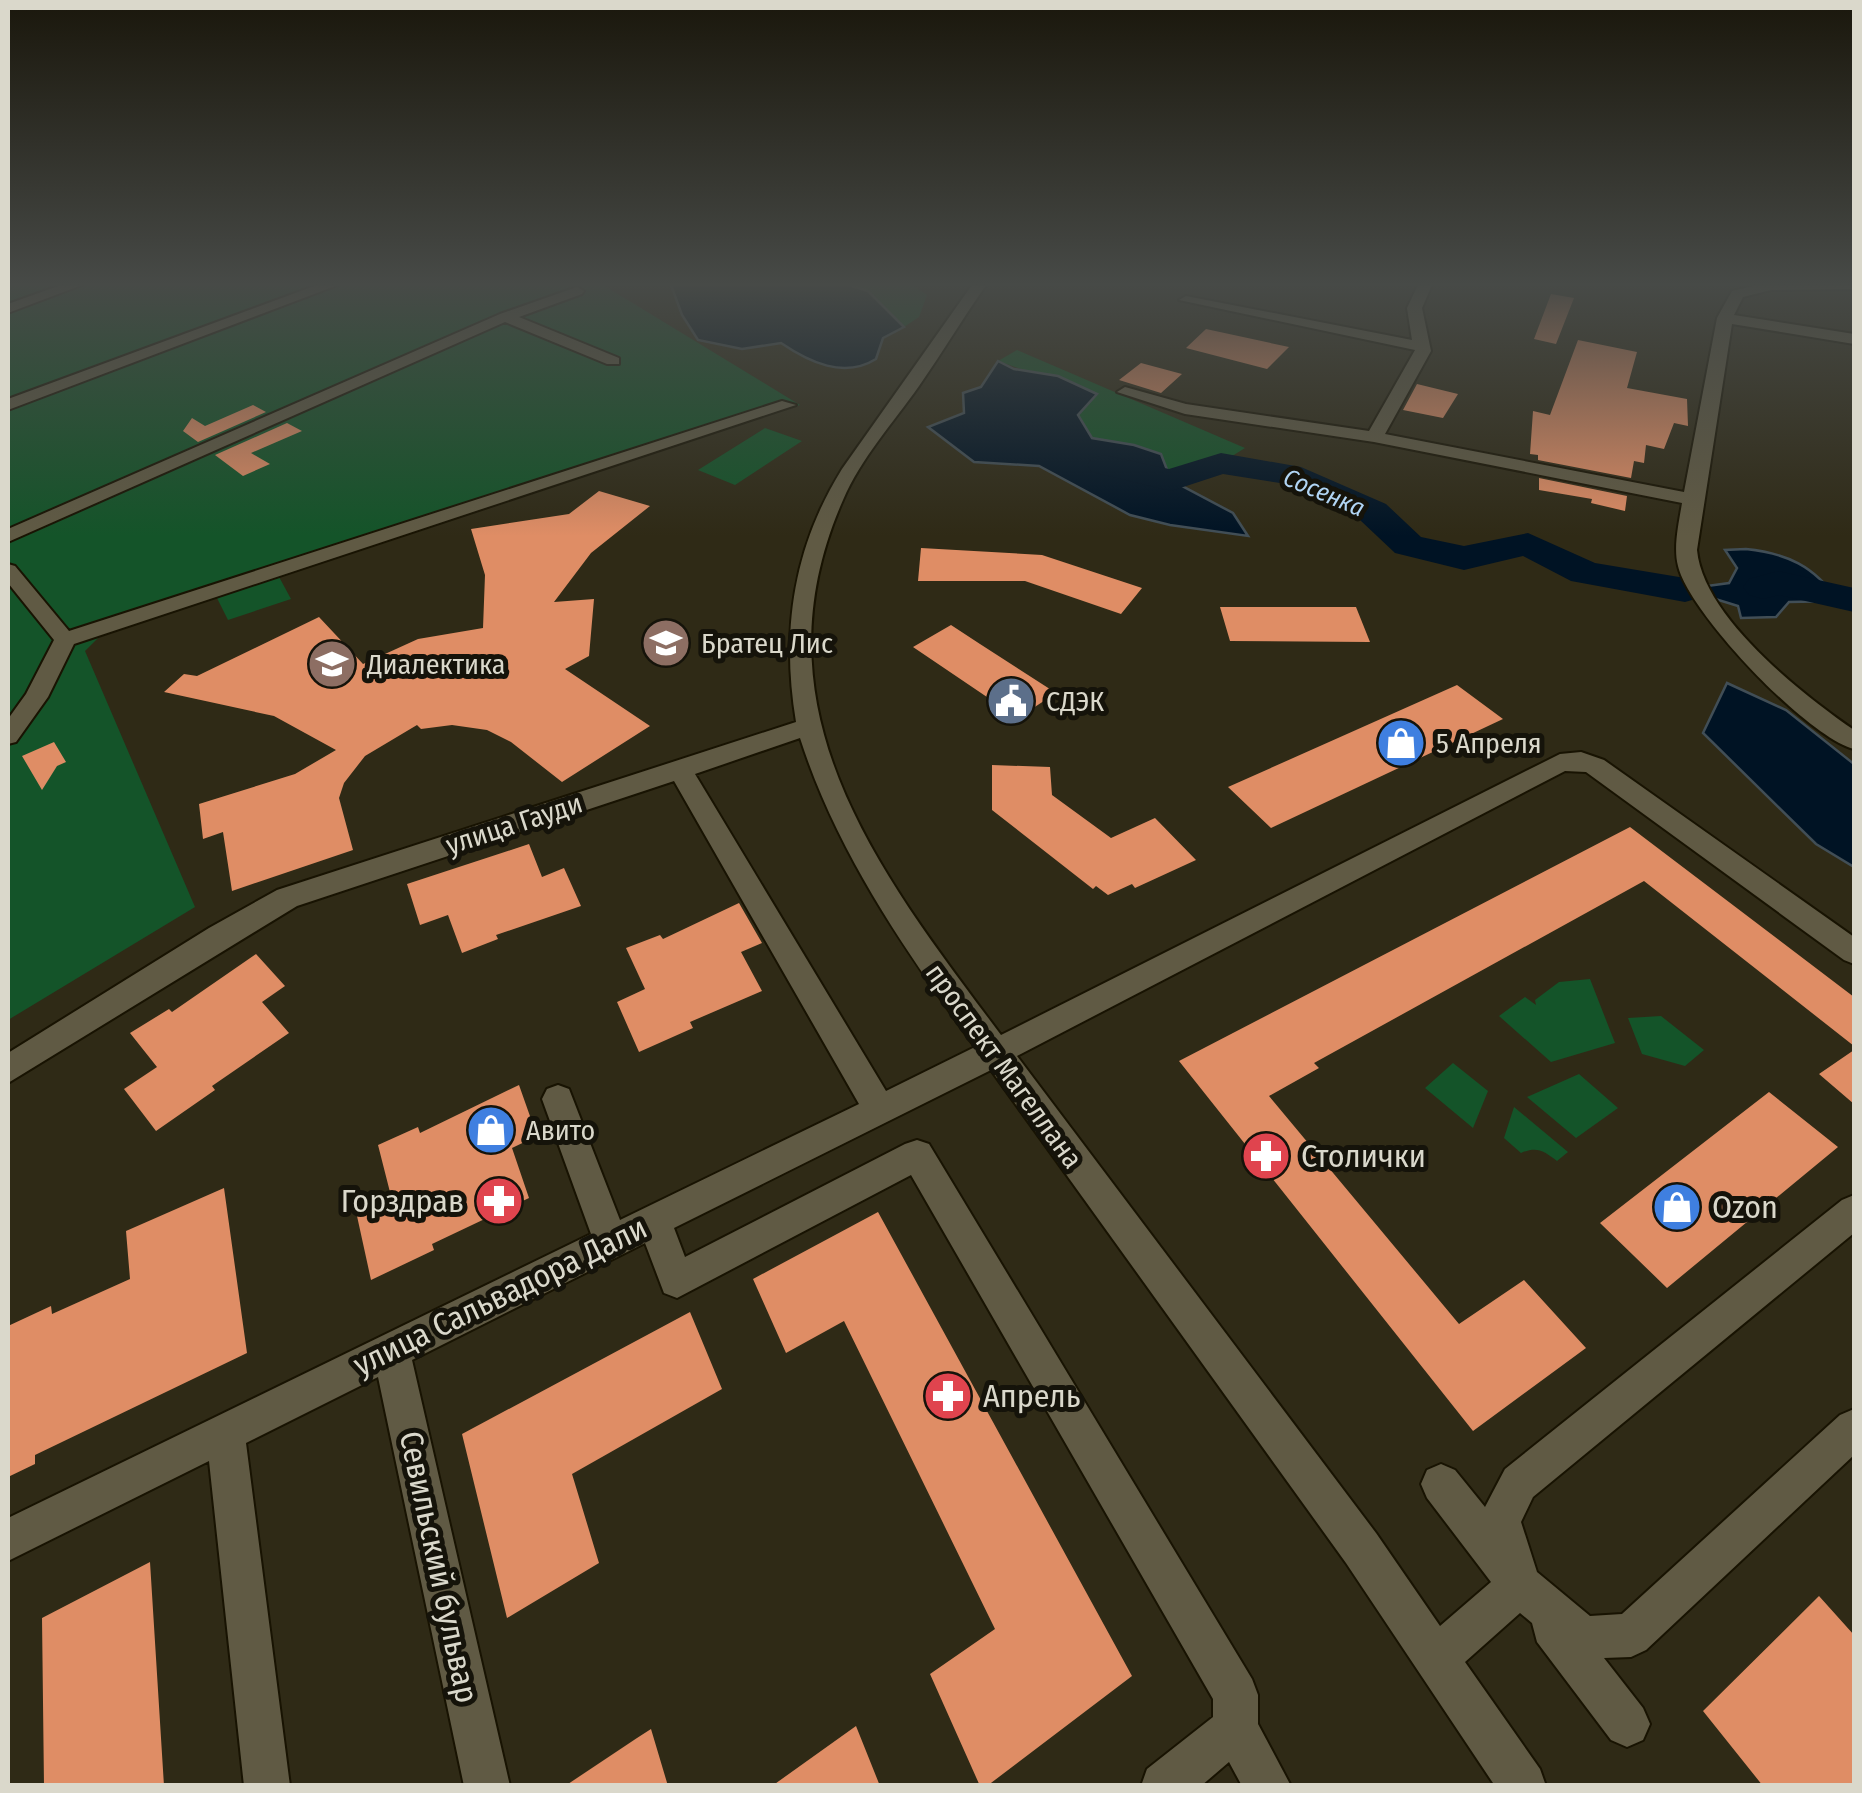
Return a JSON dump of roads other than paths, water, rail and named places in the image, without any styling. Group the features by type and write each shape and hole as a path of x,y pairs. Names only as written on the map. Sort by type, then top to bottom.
{"street":[{"path":"8,405 106,369"},
{"path":"8,536 389,369"},
{"name":"проспект Магеллана","path":"921,369 848,473 822,523 799,622 801,694 822,777 863,861 994,1054 1361,1548 1523,1786"},
{"path":"1374,437 1414,369"},
{"path":"1717,369 1686,564 1722,622 1818,718 1854,741"},
{"path":"1125,392 1184,408 1374,437 1694,500"},
{"path":"8,736 36,697 65,640 788,405"},
{"path":"8,570 65,640"},
{"name":"улица Гауди","path":"8,1068 287,898 807,726"},
{"name":"улица Сальвадора Дали","path":"8,1540 994,1054 1570,760 1595,766 1854,952"},
{"path":"680,770 880,1108"},
{"path":"558,1099 611,1241"},
{"path":"653,1220 677,1280 917,1155 1236,1695 1235,1728 1268,1786"},
{"path":"1854,1212 1519,1483 1500,1520 1520,1585 1584,1638 1631,1635 1854,1429"},
{"name":"Севильский бульвар","path":"391,1350 486,1786"},
{"path":"225,1432 267,1786"},
{"path":"1441,1484 1627,1724"},
{"path":"1437,1657 1520,1585"},
{"path":"1164,1786 1235,1728"}],"water":[{"path":"993,369 1013,369 1058,376 1097,394 1078,415 1092,438 1161,454 1171,480 1233,513 1248,536 1130,515 1039,466 974,462 928,427 964,413 963,393 981,387"},
{"path":"1746,549 1798,563 1820,579 1838,601 1789,602 1776,617 1741,618 1738,606 1712,598 1707,586 1729,583 1737,568 1725,550"},
{"path":"1727,683 1786,710 1854,764 1854,867 1816,844 1703,733"}],"waterway":[{"name":"Сосенка","path":"1104,465 1171,480 1221,463 1289,474 1373,512 1408,545 1464,558 1528,544 1585,573 1685,590"},
{"name":"Сосенка","path":"1763,587 1778,583 1854,600"}],"place":[{"name":"Братец Лис","path":"666,643"},
{"name":"Диалектика","path":"332,664"},
{"name":"СДЭК","path":"1011,701"},
{"name":"5 Апреля","path":"1401,743"},
{"name":"Авито","path":"491,1130"},
{"name":"Столички","path":"1266,1156"},
{"name":"Горздрав","path":"499,1201"},
{"name":"Ozon","path":"1677,1207"},
{"name":"Апрель","path":"948,1396"}]}
